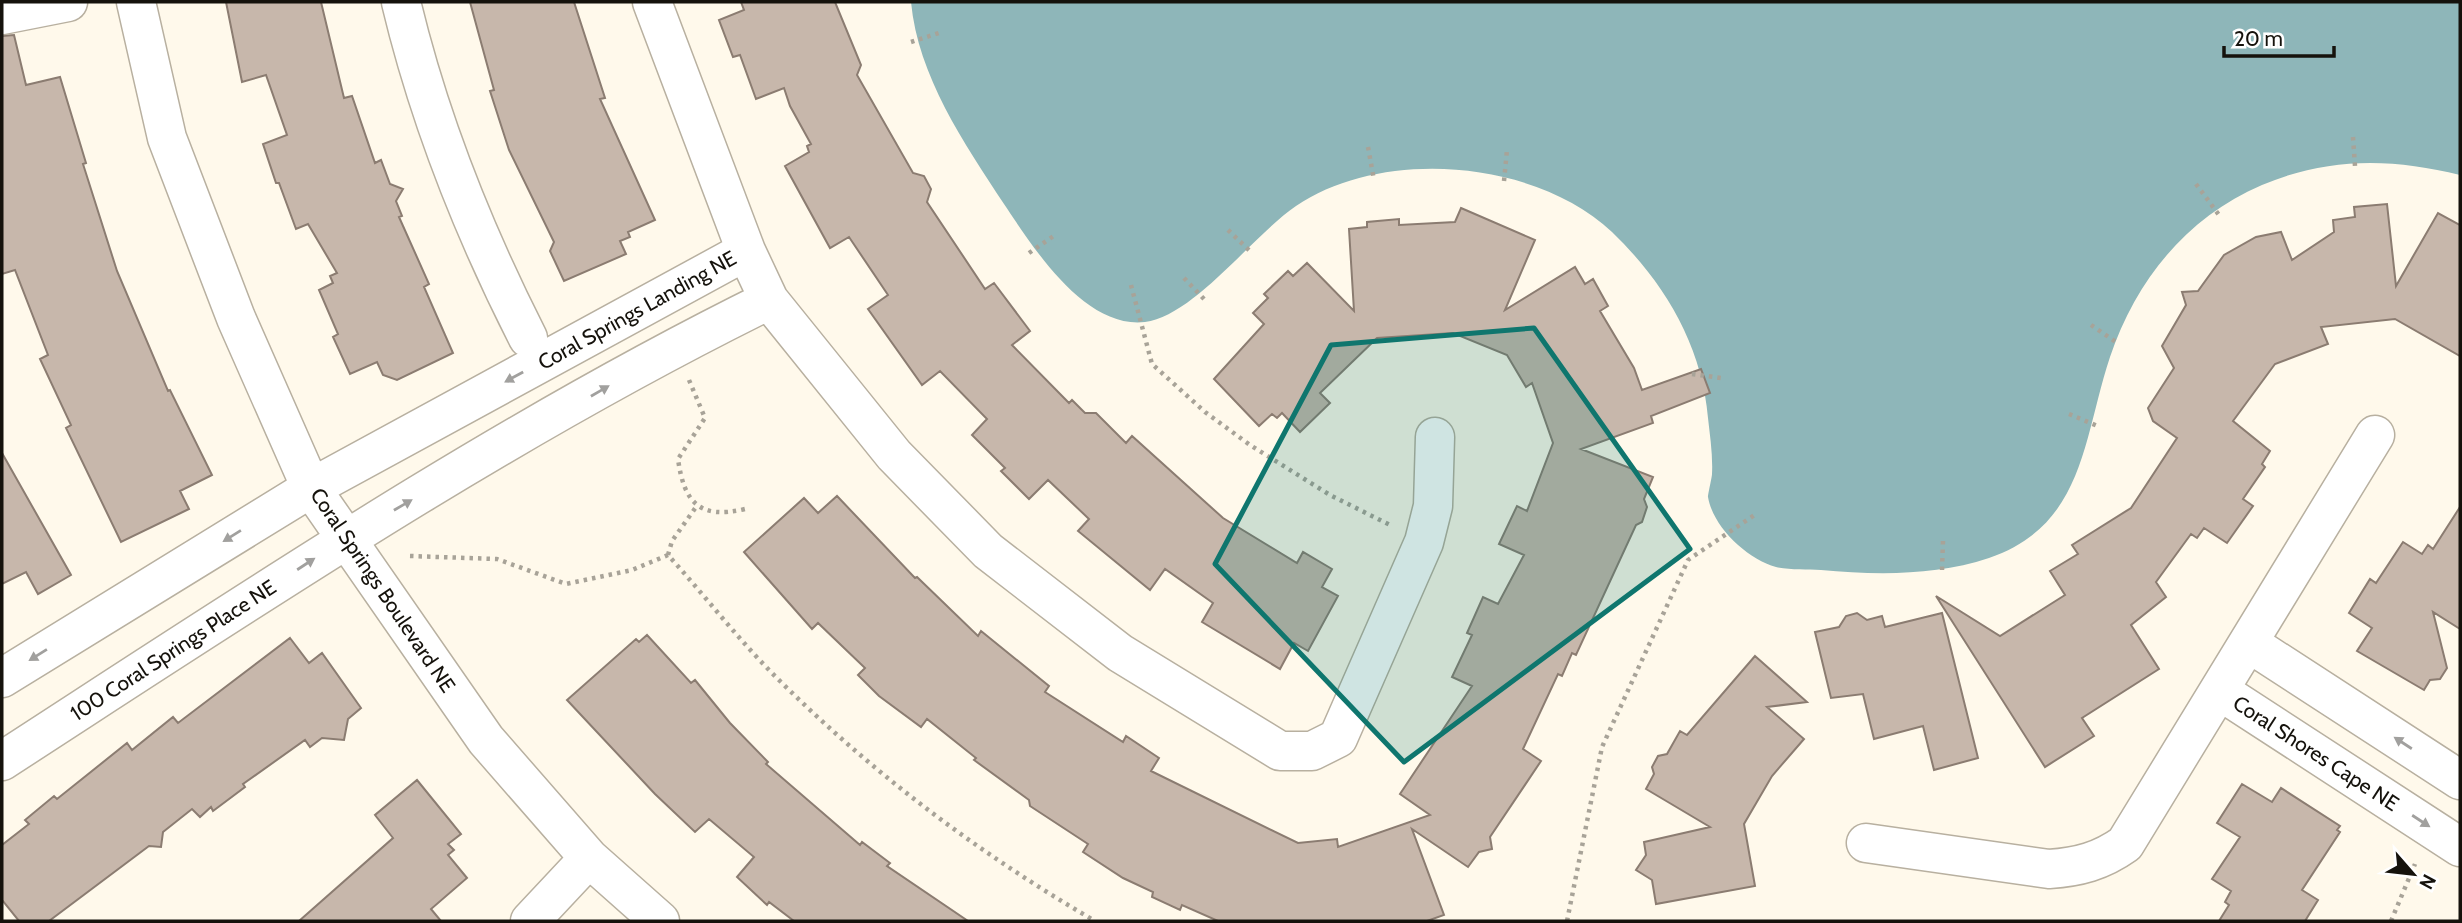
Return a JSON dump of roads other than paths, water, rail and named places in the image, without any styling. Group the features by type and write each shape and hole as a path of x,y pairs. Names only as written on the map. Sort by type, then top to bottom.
{"street":[{"path":"2,15 68,2"},
{"name":"Coral Springs Boulevard NE","path":"136,2 167,138 236,318 311,488 344,540 486,740 589,858 660,921"},
{"path":"401,2 417,67 446,154 490,263 528,338"},
{"path":"652,2 746,251"},
{"name":"Coral Springs Landing NE","path":"311,488 746,251 769,300 894,455 988,551 1120,653 1280,751 1312,751 1338,738 1424,542 1433,506 1436,437"},
{"path":"344,540 675,347 769,300"},
{"name":"Coral Shores Cape NE","path":"2375,435 2220,691 2460,847"},
{"path":"2,678 311,488"},
{"name":"100 Coral Springs Place NE","path":"2,761 344,540"},
{"path":"2249,643 2460,780"},
{"path":"1866,843 2049,869 2075,867 2105,859 2125,844 2220,691"},
{"path":"530,921 589,858"}],"water":[{"path":"911,2 2460,2 2460,175 2385,163 2311,169 2262,185 2235,198 2188,233 2150,277 2121,329 2110,357 2085,447 2075,476 2062,501 2045,524 2021,543 1969,564 1927,571 1863,573 1787,569 1754,557 1733,540 1717,519 1708,497 1712,460 1704,391 1689,340 1664,294 1631,251 1612,232 1580,208 1543,189 1502,177 1458,170 1414,169 1371,175 1331,187 1296,206 1223,273 1183,305 1164,316 1145,322 1123,321 1101,313 1062,282 1004,204 959,133 933,82 915,29"}]}
